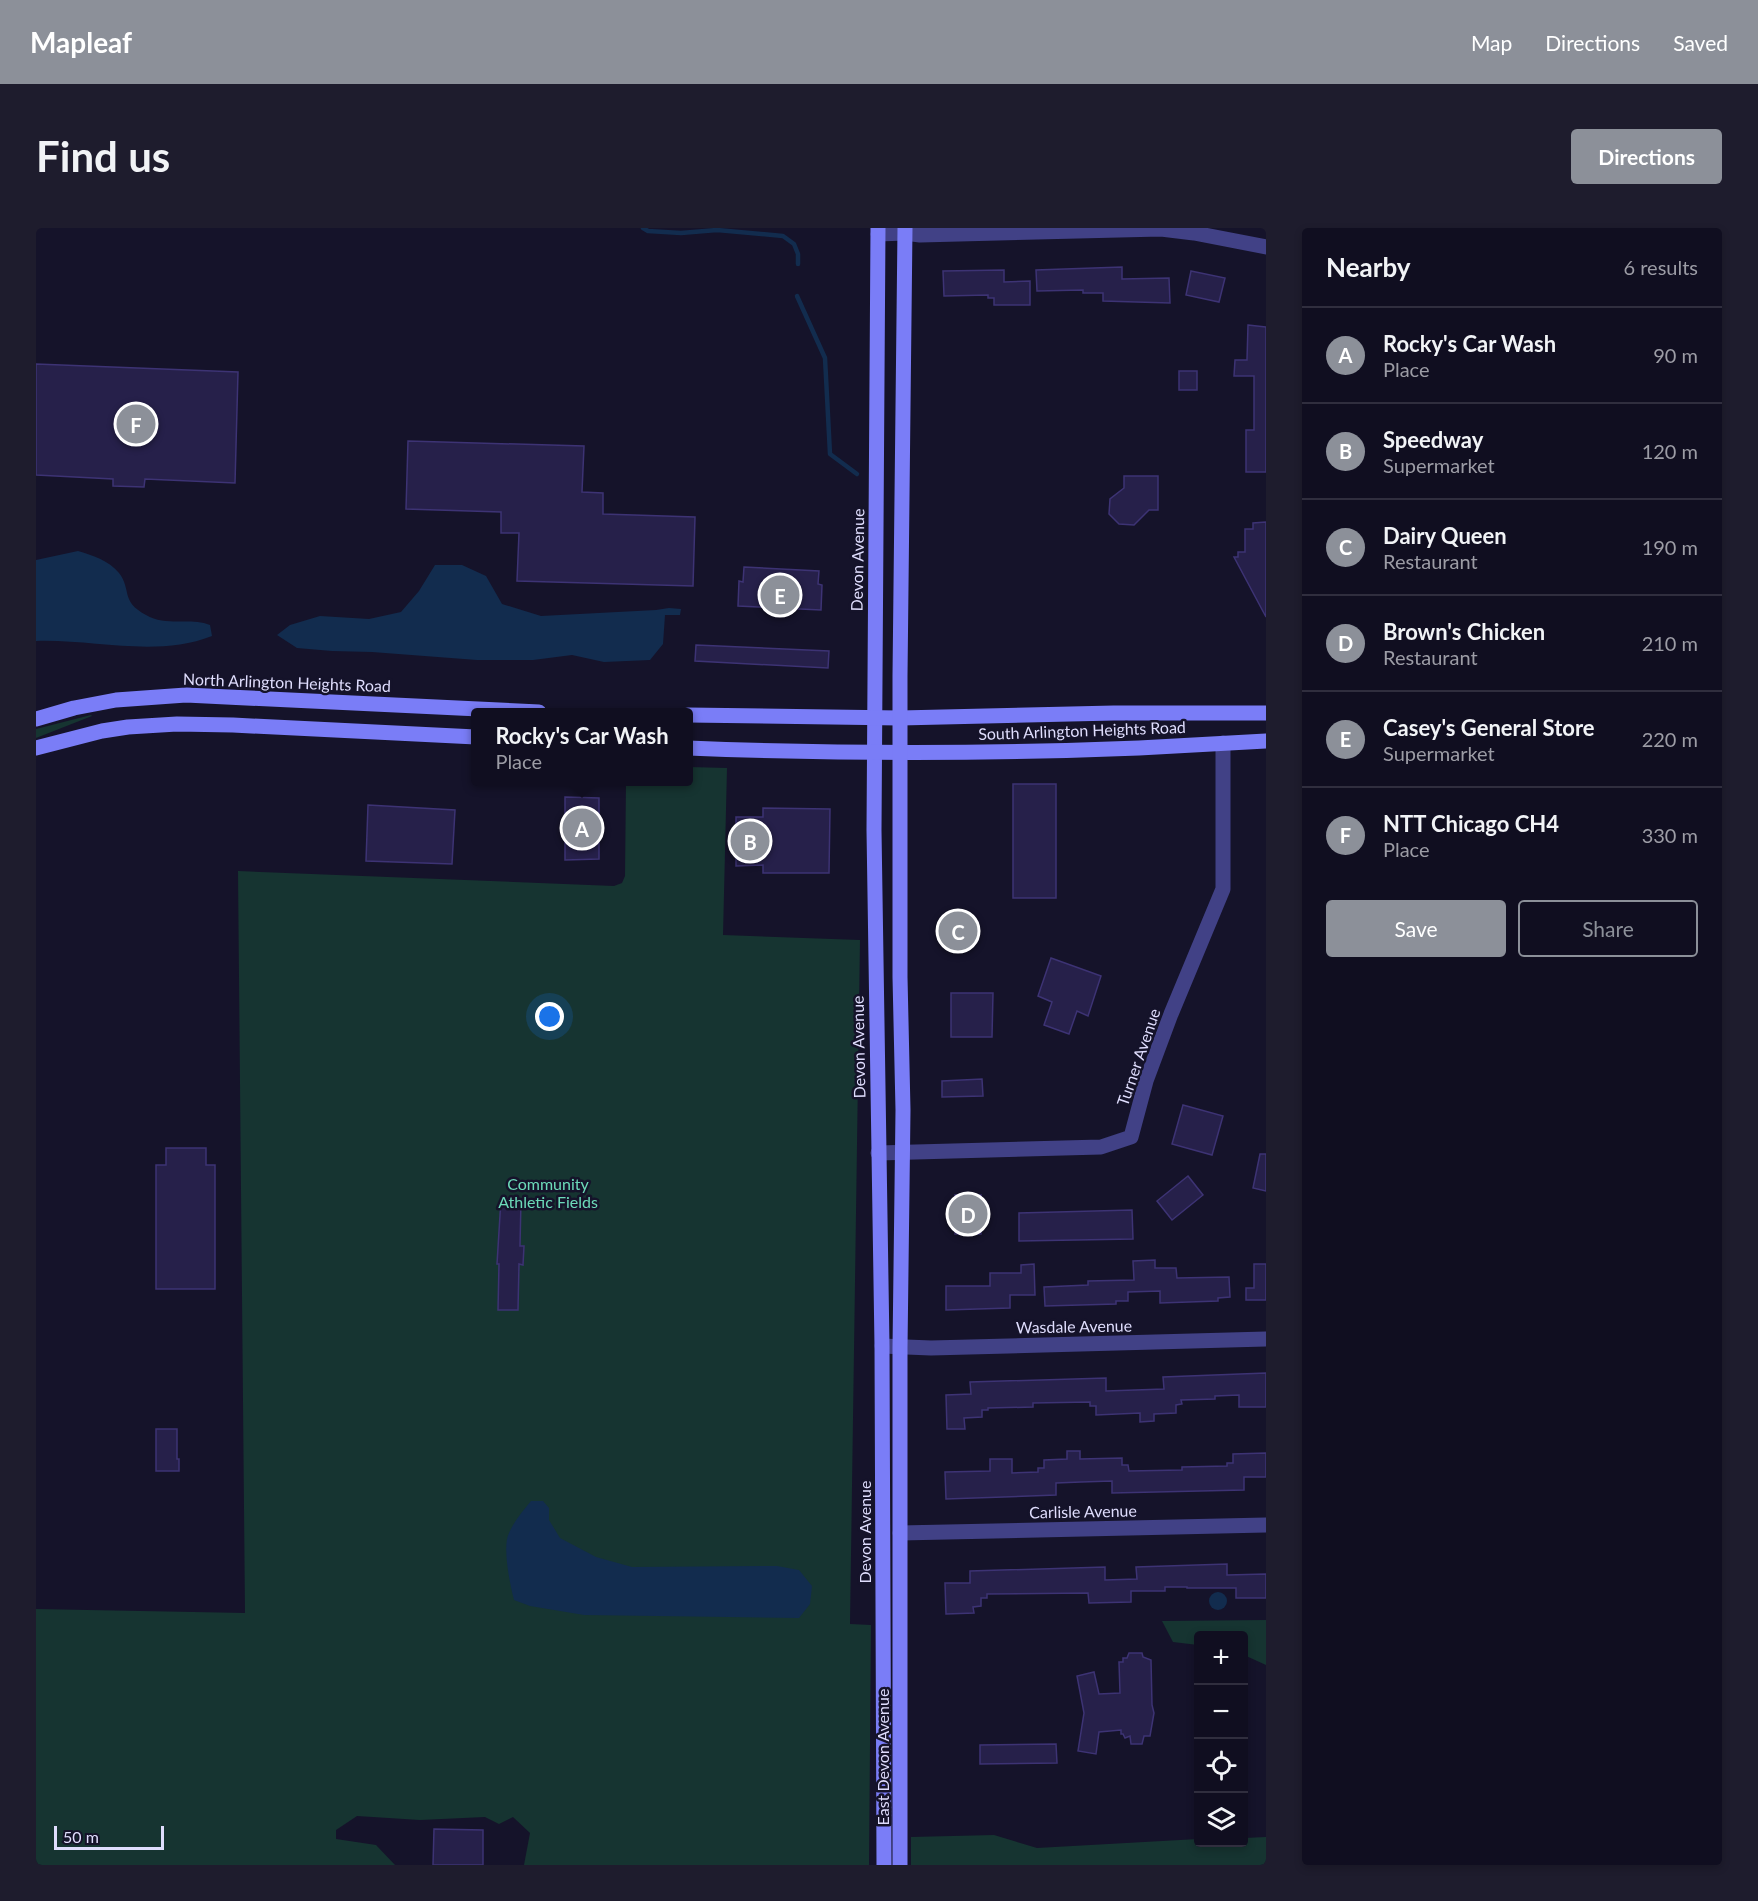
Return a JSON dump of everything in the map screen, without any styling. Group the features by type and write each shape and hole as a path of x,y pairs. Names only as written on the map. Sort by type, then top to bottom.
{"main road":[{"path":"900,1533 903,1152 900,718 905,230"},
{"name":"Devon Avenue","path":"878,231 874,752 882,1346 884,1865"},
{"name":"North Arlington Heights Road","path":"36,719 74,708 116,700 186,695 471,709"},
{"name":"South Arlington Heights Road","path":"900,718 1114,713 1266,713"},
{"path":"693,715 900,718"},
{"path":"36,748 111,730 177,724 233,724 471,737"},
{"name":"South Arlington Heights Road","path":"900,752 1078,750 1266,741"},
{"path":"693,748 900,752"},
{"name":"East Devon Avenue","path":"900,1533 900,1865"}],"street":[{"path":"878,231 905,230 920,235 1020,230 1161,229 1194,233 1266,248"},
{"name":"Turner Avenue","path":"878,1153 1101,1147 1131,1137 1146,1081 1223,889 1224,743"},
{"name":"Wasdale Avenue","path":"882,1346 1266,1339"},
{"name":"Carlisle Avenue","path":"900,1533 1266,1525"}],"green space":[{"path":"92,716 36,738 36,729"},
{"name":"Community Athletic Fields","path":"693,767 727,768 723,935 860,940 850,1624 871,1625 869,1865 524,1865 530,1833 513,1817 499,1824 485,1817 420,1820 357,1816 336,1830 336,1839 376,1845 395,1865 36,1865 36,1609 245,1613 238,871 614,886 622,883 625,876 626,786 693,786"},
{"path":"1266,1620 1266,1665 1248,1657 1248,1631 1194,1631 1194,1645 1173,1642 1162,1621"},
{"path":"994,1835 1037,1848 1194,1839 1194,1847 1248,1847 1248,1838 1266,1837 1266,1865 911,1865 911,1837"}],"water":[{"path":"78,551 100,559 115,569 123,579 129,600 138,610 154,619 210,625 212,636 169,646 147,647 36,641 36,560"},
{"path":"435,565 462,565 486,576 502,604 541,616 669,608 681,609 680,615 665,615 663,644 650,660 604,662 572,655 533,660 477,660 332,651 297,648 277,635 290,625 320,616 369,619 401,612 419,591"},
{"path":"531,1501 543,1501 549,1508 549,1520 560,1538 596,1557 632,1567 777,1566 799,1570 812,1586 810,1604 799,1618 584,1615 530,1606 514,1600 507,1566 506,1547 511,1529"},
{"path":"1214,1592 1222,1592 1227,1597 1225,1608 1214,1610 1209,1605 1209,1597"}],"building":[{"path":"1122,267 1122,279 1169,278 1170,303 1103,301 1103,293 1083,293 1083,290 1037,291 1036,270"},
{"path":"1004,270 1004,282 1030,281 1030,305 994,305 994,298 988,298 988,295 944,296 943,271"},
{"path":"1191,271 1225,278 1219,302 1186,295"},
{"path":"1248,325 1266,327 1266,472 1246,472 1246,430 1254,430 1254,376 1234,376 1235,360 1247,360"},
{"path":"36,364 238,372 235,483 145,479 144,487 113,486 113,479 36,475"},
{"path":"1179,371 1197,371 1197,390 1179,390"},
{"path":"408,441 584,446 582,492 603,493 603,514 695,517 693,586 517,581 519,533 501,533 501,512 406,509"},
{"path":"1124,476 1158,476 1158,510 1149,510 1134,525 1119,524 1109,514 1110,499 1124,488"},
{"path":"1266,522 1266,617 1234,557 1238,557 1238,552 1245,552 1245,529 1253,529 1253,523"},
{"path":"744,567 819,571 818,584 822,585 821,610 738,606 739,581 743,582"},
{"path":"696,645 829,651 828,668 695,661"},
{"path":"1013,784 1056,784 1056,898 1013,898"},
{"path":"565,797 599,798 599,859 565,860"},
{"path":"368,805 455,810 452,864 366,861"},
{"path":"763,808 830,809 829,873 763,873 763,865 736,866 736,817 763,817"},
{"path":"944,924 973,924 973,938 944,938"},
{"path":"1051,958 1101,976 1088,1016 1077,1011 1069,1034 1044,1025 1052,1002 1038,996"},
{"path":"951,993 993,993 992,1037 951,1037"},
{"path":"982,1079 983,1096 942,1097 942,1081"},
{"path":"1183,1105 1223,1116 1212,1155 1172,1144"},
{"path":"166,1148 206,1148 206,1165 215,1165 215,1289 156,1289 156,1165 166,1165"},
{"path":"1260,1154 1266,1154 1266,1191 1253,1188"},
{"path":"1188,1176 1203,1195 1172,1220 1157,1201"},
{"path":"955,1195 981,1195 981,1234 955,1234"},
{"path":"501,1199 521,1200 520,1246 524,1246 523,1265 519,1264 518,1310 498,1310 499,1264 497,1264"},
{"path":"1132,1210 1133,1239 1019,1241 1019,1213"},
{"path":"1155,1260 1155,1268 1176,1268 1177,1278 1229,1277 1230,1297 1218,1298 1218,1301 1160,1303 1160,1291 1128,1292 1128,1301 1116,1301 1116,1304 1045,1306 1044,1287 1088,1285 1088,1281 1134,1280 1133,1261"},
{"path":"1034,1264 1035,1295 1010,1295 1010,1308 946,1310 946,1286 990,1286 990,1273 1021,1273 1021,1265"},
{"path":"1254,1264 1266,1264 1266,1300 1246,1300 1246,1288 1254,1288"},
{"path":"1266,1373 1266,1407 1239,1407 1239,1395 1215,1396 1215,1399 1181,1400 1182,1404 1176,1405 1176,1413 1154,1414 1154,1421 1140,1422 1140,1413 1096,1415 1096,1406 1090,1406 1090,1402 1033,1403 1033,1407 988,1408 988,1410 982,1410 982,1417 964,1418 965,1429 947,1429 946,1395 971,1394 970,1382 1106,1378 1106,1391 1164,1389 1163,1377"},
{"path":"156,1429 177,1429 179,1471 156,1471"},
{"path":"1067,1451 1080,1451 1080,1459 1122,1458 1122,1465 1128,1465 1129,1471 1227,1466 1227,1463 1233,1463 1233,1454 1266,1453 1266,1477 1244,1477 1244,1490 1112,1493 1112,1481 1056,1483 1056,1495 946,1499 945,1472 990,1471 990,1459 1012,1459 1012,1473 1038,1472 1038,1468 1044,1468 1044,1460 1067,1459"},
{"path":"1227,1564 1227,1575 1266,1574 1266,1598 1236,1598 1236,1588 1187,1587 1165,1587 1165,1591 1131,1591 1131,1602 1089,1603 1088,1593 987,1594 987,1598 981,1598 981,1606 973,1607 974,1613 946,1614 945,1583 970,1583 970,1571 1105,1567 1105,1580 1137,1579 1136,1567"},
{"path":"1129,1653 1142,1653 1143,1657 1151,1660 1154,1713 1150,1736 1144,1736 1142,1744 1131,1744 1130,1736 1125,1738 1121,1730 1099,1732 1096,1754 1078,1751 1084,1713 1077,1676 1094,1672 1099,1694 1120,1693 1119,1662 1123,1662 1123,1658 1127,1658"},
{"path":"1056,1744 1057,1763 980,1764 980,1745"},
{"path":"434,1829 483,1830 483,1865 433,1865"}],"waterway":[{"path":"643,228 648,231 681,233 717,230 783,236 794,244 798,254 798,264"},
{"path":"797,296 825,358 830,454 857,474"}],"place":[{"name":"NTT Chicago CH4","path":"136,424"},
{"name":"Casey's General Store","path":"780,595"},
{"name":"Rocky's Car Wash","path":"582,828"},
{"name":"Speedway","path":"750,841"},
{"name":"Dairy Queen","path":"958,931"},
{"name":"Brown's Chicken","path":"968,1214"}]}
